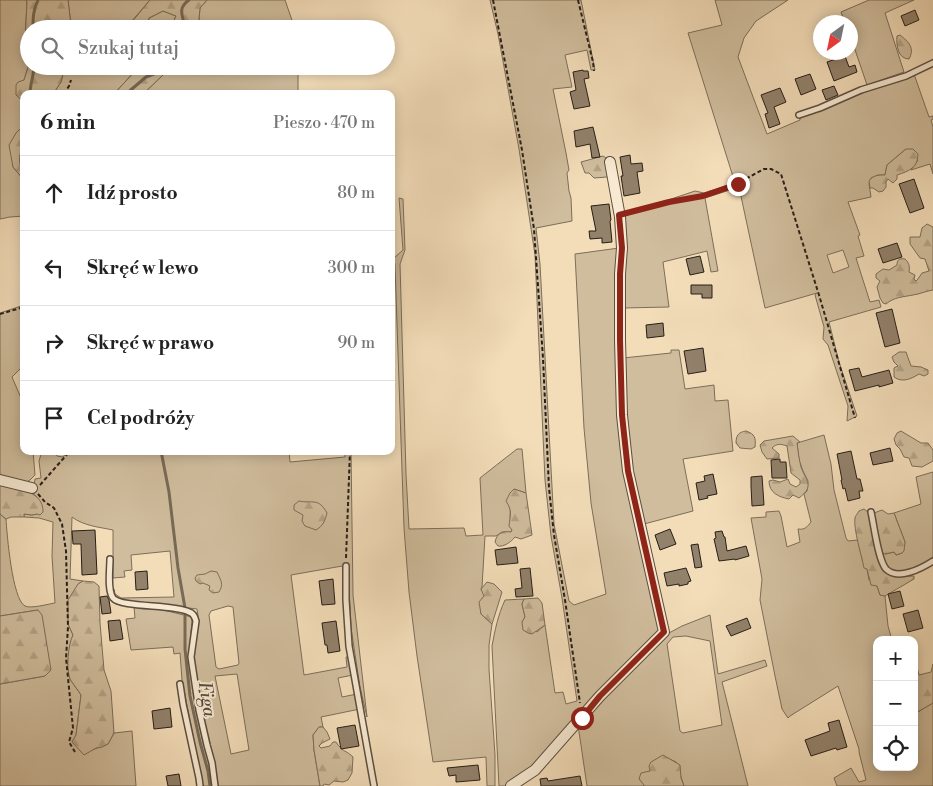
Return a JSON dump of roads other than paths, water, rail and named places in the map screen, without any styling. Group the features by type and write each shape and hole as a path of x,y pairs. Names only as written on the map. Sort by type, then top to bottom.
{"street":[{"path":"511,786 535,770 600,696 664,632 628,471 622,415 620,274 622,248 619,215 610,162"},
{"path":"0,480 32,488"}],"lane":[{"path":"799,115 861,90 906,76 933,63"},
{"path":"871,512 881,560 888,571 897,574 908,573 921,569 933,561"},
{"path":"110,559 110,591 113,598 118,602 189,612 195,617 191,657 199,710 216,786"},
{"path":"346,566 349,646 374,786"},
{"path":"180,684 200,786"}],"waterway":[{"name":"Figa","path":"33,20 38,0"},
{"path":"183,20 182,10 185,3 189,0"},
{"name":"Figa","path":"31,90 33,75"},
{"path":"131,90 151,75"},
{"name":"Figa","path":"162,455 169,492 185,608"},
{"name":"Figa","path":"185,615 185,649 190,696 210,786"}]}
